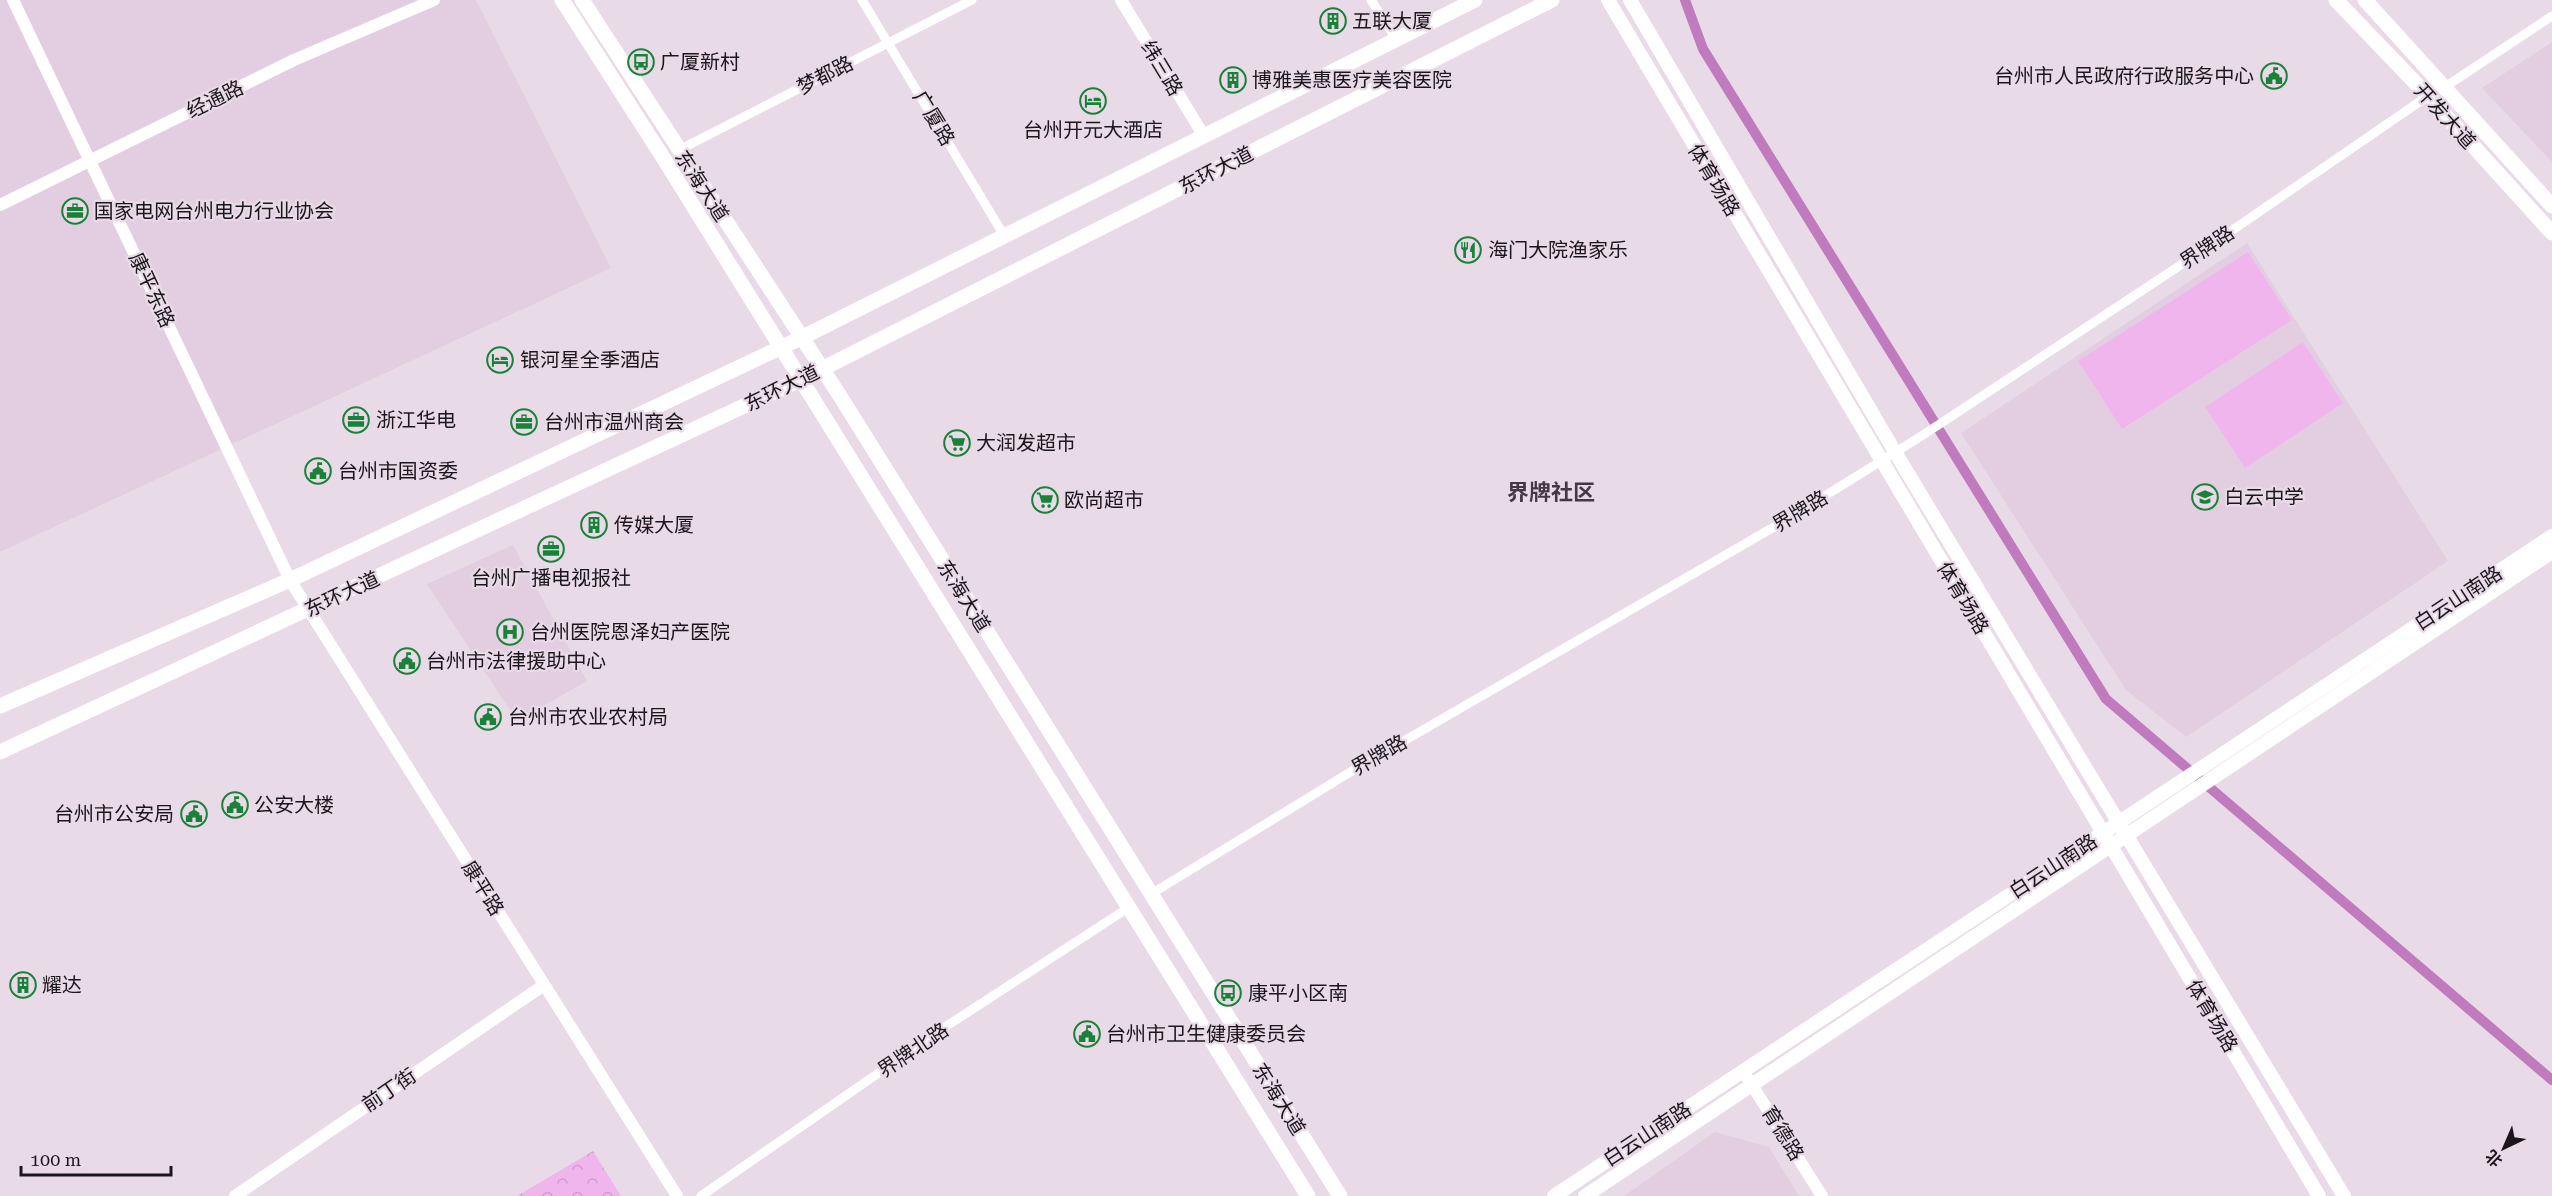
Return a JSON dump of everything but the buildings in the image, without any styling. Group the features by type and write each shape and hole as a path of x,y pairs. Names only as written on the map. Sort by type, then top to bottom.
{"main road":[{"name":"东海大道","path":"562,0 782,347 1308,1196"},
{"name":"东海大道","path":"582,0 822,369 1340,1196"},
{"name":"东环大道","path":"0,706 290,580 801,338 1475,0"},
{"name":"东环大道","path":"0,752 802,380 1552,0"},
{"name":"体育场路","path":"1608,0 2319,1196"},
{"name":"体育场路","path":"1630,0 1895,452 2344,1196"},
{"name":"开发大道","path":"2336,0 2428,96 2552,233"},
{"name":"开发大道","path":"2365,0 2552,206"},
{"name":"白云山南路","path":"1586,1196 2552,536"},
{"name":"白云山南路","path":"2219,764 2552,552"},
{"name":"白云山南路","path":"1554,1196 1743,1071 2107,839"}],"street":[{"name":"康平东路","path":"12,0 290,580"},
{"name":"经通路","path":"0,205 294,60 434,0"},
{"name":"广厦路","path":"862,0 1005,237"},
{"name":"梦都路","path":"679,150 972,0"},
{"name":"纬三路","path":"1121,0 1204,136"},
{"path":"1371,0 1396,39"},
{"path":"2445,87 2552,16"},
{"name":"界牌路","path":"1151,894 1352,771 1786,520 1895,452 2202,251 2428,96"},
{"name":"康平路","path":"290,580 677,1196"},
{"name":"界牌北路","path":"701,1196 942,1029 1128,908"},
{"name":"前丁街","path":"234,1196 544,985"},
{"name":"育德路","path":"1743,1071 1822,1196"}],"shaded area":[{"path":"0,0 476,0 611,268 0,552"},
{"path":"2552,42 2552,162 2482,88"},
{"name":"白云中学","path":"2247,243 2448,561 2186,737 2126,690 1961,433"},
{"name":"台州医院恩泽妇产医院","path":"513,545 587,681 517,721 427,584"},
{"path":"1715,1132 1769,1147 1799,1196 1624,1196"}],"green space":[{"path":"2248,252 2292,320 2122,429 2078,361"},
{"path":"2303,342 2343,403 2245,468 2205,407"},
{"path":"593,1151 621,1196 517,1196"}],"waterway":[{"path":"1685,0 1703,49 2106,699 2552,1080"}],"place":[{"name":"五联大厦","path":"1333,21"},
{"name":"广厦新村","path":"641,62"},
{"name":"台州市人民政府行政服务中心","path":"2274,76"},
{"name":"博雅美惠医疗美容医院","path":"1233,80"},
{"name":"台州开元大酒店","path":"1093,101"},
{"name":"国家电网台州电力行业协会","path":"75,211"},
{"name":"海门大院渔家乐","path":"1468,250"},
{"name":"银河星全季酒店","path":"500,360"},
{"name":"浙江华电","path":"356,420"},
{"name":"台州市温州商会","path":"524,422"},
{"name":"大润发超市","path":"957,443"},
{"name":"台州市国资委","path":"318,471"},
{"name":"白云中学","path":"2205,497"},
{"name":"欧尚超市","path":"1045,500"},
{"name":"传媒大厦","path":"594,525"},
{"name":"台州广播电视报社","path":"551,549"},
{"name":"台州医院恩泽妇产医院","path":"510,632"},
{"name":"台州市法律援助中心","path":"407,661"},
{"name":"台州市农业农村局","path":"488,717"},
{"name":"公安大楼","path":"235,805"},
{"name":"台州市公安局","path":"194,814"},
{"name":"耀达","path":"23,985"},
{"name":"康平小区南","path":"1228,993"},
{"name":"台州市卫生健康委员会","path":"1087,1034"}],"district":[{"name":"界牌社区","path":"1551,492"}]}
